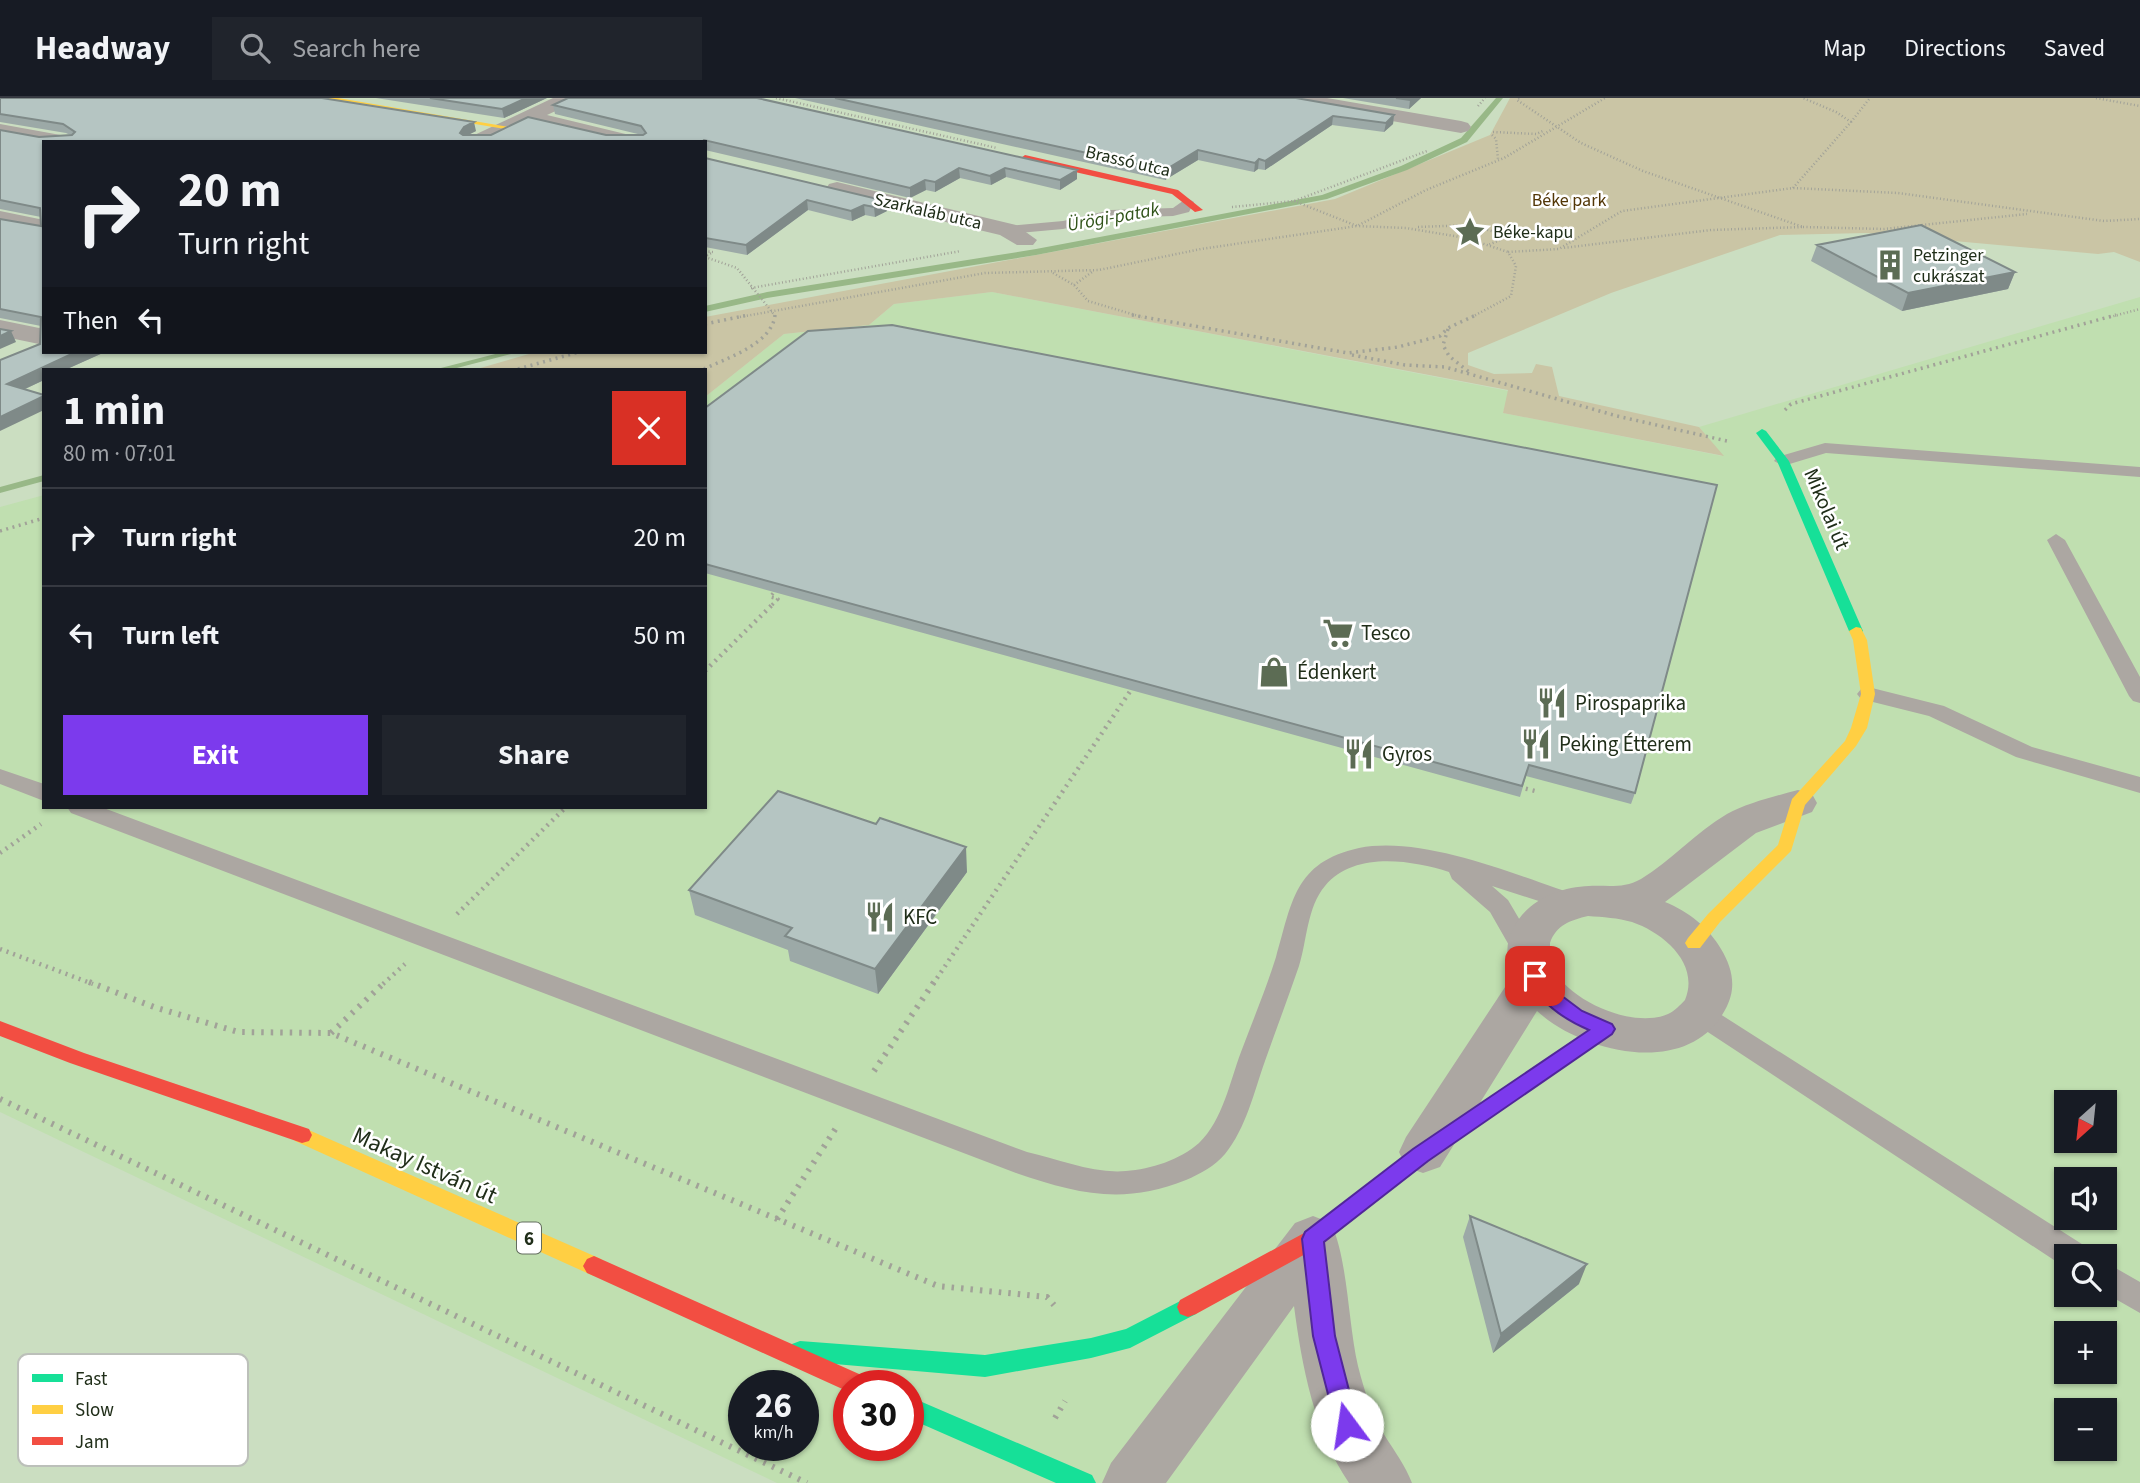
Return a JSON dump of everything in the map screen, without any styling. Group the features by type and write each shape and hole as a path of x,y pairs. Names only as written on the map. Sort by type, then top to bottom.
{"street":[{"path":"323,98 505,127"},
{"path":"479,140 568,98"},
{"path":"1294,98 1461,127"},
{"path":"528,117 626,140"},
{"path":"0,130 55,140"},
{"name":"Brassó utca","path":"1007,152 1175,192 1192,206"},
{"name":"Szarkaláb utca","path":"811,183 1017,235"},
{"path":"0,218 42,227"},
{"path":"0,328 42,339"},
{"path":"11,357 42,341"},
{"name":"Mikolai út","path":"1694,943 1714,918 1784,847 1798,803 1851,743 1859,728 1868,694 1860,640 1783,460 1762,433"},
{"path":"1420,1155 1531,966 1531,934 1544,918 1563,906 1596,903 1654,890 1742,823 1798,803"},
{"path":"1531,966 1551,998 1575,1016 1605,1029 1637,1035 1667,1033 1691,1023 1706,1007 1712,987 1708,964 1694,943 1672,924 1655,915 1596,903"},
{"name":"Makay István út","path":"0,1028 77,1058 285,1127 833,1375"},
{"path":"773,1349 985,1366 1091,1348 1130,1338 1313,1239 1420,1155 1605,1029"},
{"path":"1131,1483 1313,1239"},
{"path":"1313,1239 1324,1336 1347,1425 1383,1483"},
{"path":"924,1414 1084,1483"}],"lane":[{"path":"1017,235 1111,214 1173,212 1192,206"},
{"path":"1783,460 1825,448 2140,472"},
{"path":"2056,540 2140,696"},
{"path":"1868,694 1936,711 2025,752 2140,785"},
{"path":"0,776 42,792"},
{"path":"84,809 1026,1164 1115,1184 1170,1174 1194,1163 1214,1146 1223,1131 1289,956 1299,913 1308,893 1322,874 1338,864 1369,856 1426,856 1596,903"},
{"path":"1447,863 1499,906 1531,966"},
{"path":"1700,1014 2055,1244"},
{"path":"2117,1284 2140,1299"}],"path":[{"path":"776,98 1007,152"},
{"path":"1519,98 1517,100 1581,143 1643,171 1803,227"},
{"path":"1803,98 1836,112 1851,122"},
{"path":"1793,188 1870,98"},
{"path":"2096,98 2140,106"},
{"path":"1497,161 1500,156 1496,139 1489,132 1536,134 1555,127"},
{"path":"1559,249 1622,211 1722,200 1793,188 1898,193 2035,214 2104,221 2140,219"},
{"path":"1294,201 1357,226 1406,228 1471,225 1495,232 1500,240 1487,245"},
{"path":"1406,228 1466,238 1508,252 1559,249 1711,230 1803,227 1884,229 2035,214"},
{"path":"1348,354 1408,345 1440,336 1448,328 1511,296 1516,266 1508,252"},
{"path":"706,368 761,339 772,328 776,317 751,288 745,274 734,265 707,258"},
{"path":"1074,285 1085,275 1099,270"},
{"path":"1053,273 1074,285 1088,301 1129,315 1378,361 1445,367 1581,407 1725,442 1762,433 1791,404 2140,309"},
{"path":"1448,328 1443,345 1449,356 1473,374"},
{"path":"522,368 572,354"},
{"path":"0,531 42,519"},
{"path":"34,521 42,523"},
{"path":"707,669 778,599 770,597 783,582"},
{"path":"777,1219 1137,680"},
{"path":"1509,784 1535,791"},
{"path":"331,1033 564,809"},
{"path":"0,853 43,822"},
{"path":"0,949 153,1007 238,1032 331,1033 938,1286 1047,1297 1091,1348"},
{"path":"0,1099 807,1483"}],"shaded area":[{"path":"992,292 1509,391 1503,413 1722,456 1699,427 2140,297 2140,1483 777,1483 731,1461 819,1461 819,1370 728,1370 728,1460 0,1112 0,507 42,496 42,809 707,809 707,395 784,334 869,325 894,304"}],"green space":[{"name":"Béke park","path":"1510,98 2140,98 2140,262 2114,252 2098,254 1866,233 1780,235 1611,293 1468,353 1468,365 1494,374 1532,373 1536,364 1552,367 1559,396 1699,427 1724,456 1503,413 1508,390 992,292 894,304 869,325 784,334 707,395 707,368 480,368 529,354 707,354 707,317 1335,199 1490,135"}],"building":[{"path":"0,98 322,98 474,122 464,127 460,133 463,135 491,135 528,117 606,135 643,135 646,133 641,126 553,105 568,98 757,98 1077,170 1060,180 1005,168 990,176 959,168 935,182 925,180 910,188 707,140 42,140 42,354 72,354 7,384 42,394 42,397 0,417 0,360 40,344 41,317 0,309 0,219 41,226 40,208 0,200 0,130 39,137 72,135 75,132 63,124 0,114"},
{"path":"430,98 526,98 502,109"},
{"path":"835,98 1296,98 1394,115 1386,123 1333,116 1265,161 1259,159 1255,163 1198,150 1165,170"},
{"path":"707,158 886,201 874,207 864,205 851,211 807,200 746,245 707,238"},
{"path":"1921,225 2015,272 1908,293 1817,245"},
{"name":"Tesco","path":"892,325 1717,485 1635,793 1529,765 1522,786 707,565 707,407 808,331"},
{"path":"0,329 11,331 0,336"},
{"path":"778,791 876,824 880,818 966,847 875,969 785,936 792,928 689,890"},
{"path":"1470,1216 1587,1264 1501,1334"}],"waterway":[{"name":"Ürögi-patak","path":"707,309 767,295 1036,252 1324,197 1404,168 1464,140 1500,98"},
{"name":"Ürögi-patak","path":"446,368 506,354"},
{"name":"Ürögi-patak","path":"0,490 42,479"}],"traffic: fast":[{"path":"1762,433 1783,461 1856,631"},
{"path":"800,1351 985,1366 1091,1348 1130,1338 1188,1307"},
{"path":"924,1414 1084,1483"}],"traffic: slow":[{"path":"323,98 505,127"},
{"path":"1694,943 1714,918 1785,847 1798,803 1851,743 1859,728 1868,694 1860,640 1856,631"},
{"path":"302,1135 594,1266"}],"traffic: jam":[{"path":"1025,158 1175,192 1198,210"},
{"path":"0,1028 77,1058 302,1135"},
{"path":"1188,1307 1313,1239 1420,1155 1605,1029"},
{"path":"594,1266 833,1374"}],"place":[{"name":"Béke-kapu","path":"1470,232"},
{"name":"Petzinger cukrászat","path":"1890,265"},
{"name":"Tesco","path":"1338,633"},
{"name":"Édenkert","path":"1274,672"},
{"name":"Pirospaprika","path":"1552,703"},
{"name":"Peking Étterem","path":"1536,744"},
{"name":"Gyros","path":"1359,754"},
{"name":"KFC","path":"880,917"}],"route":[{"path":"1347,1425 1324,1336 1313,1239 1420,1155 1605,1029 1575,1016 1551,998 1535,976"}]}
